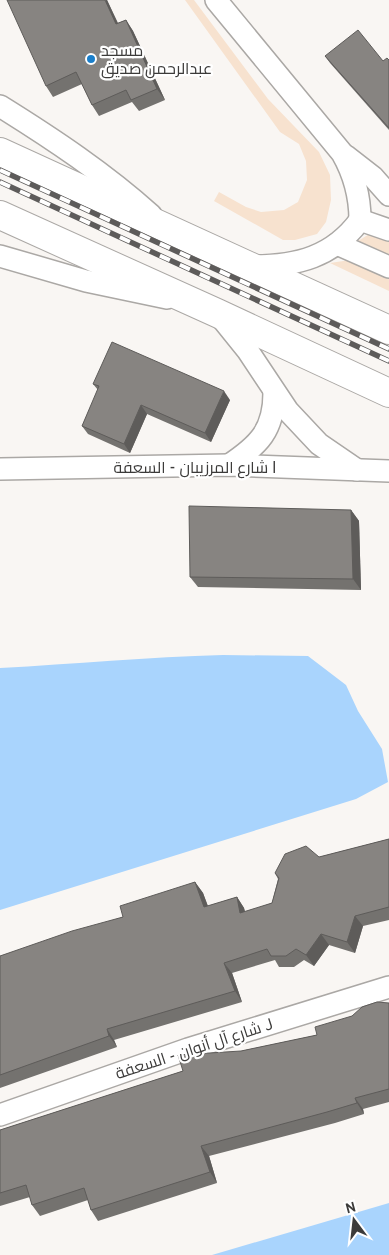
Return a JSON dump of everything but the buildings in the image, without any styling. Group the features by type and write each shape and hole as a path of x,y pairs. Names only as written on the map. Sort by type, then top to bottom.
{"main road":[{"path":"0,152 253,266 389,330"},
{"path":"0,215 208,308 389,393"}],"street":[{"path":"216,0 342,153 349,165 356,185 360,206 360,220 350,233 338,244 322,254 304,260 270,266 253,266"},
{"path":"0,106 95,168 166,228"},
{"path":"342,153 373,177 389,195"},
{"path":"360,220 389,230"},
{"path":"338,244 389,266"},
{"path":"0,256 86,281 208,308 248,351 274,393 303,428 320,444 357,470"},
{"path":"229,465 256,445 265,434 271,421 274,393"},
{"name":"شارع المرزيبان - السعفة I","path":"0,469 229,465 389,471"},
{"name":"شارع آل أنوان - السعفة J","path":"0,1115 188,1049 389,987"}],"shaded area":[{"path":"185,0 194,0 268,99 319,152 330,175 331,200 326,222 317,234 295,240 283,240 214,201 219,192 246,207 261,212 284,210 298,202 307,180 306,161 299,144 280,132"},
{"path":"371,233 389,240 389,255 358,241"},
{"path":"350,260 389,278 389,291 330,263"}],"water":[{"path":"223,655 308,656 346,685 358,711 382,749 388,782 356,799 0,910 0,668"},
{"path":"389,1203 389,1255 212,1255"}],"railway":[{"path":"0,170 389,349"},
{"path":"0,182 389,361"}],"place":[{"name":"مسجد عبدالرحمن صديق","path":"91,59"}]}
